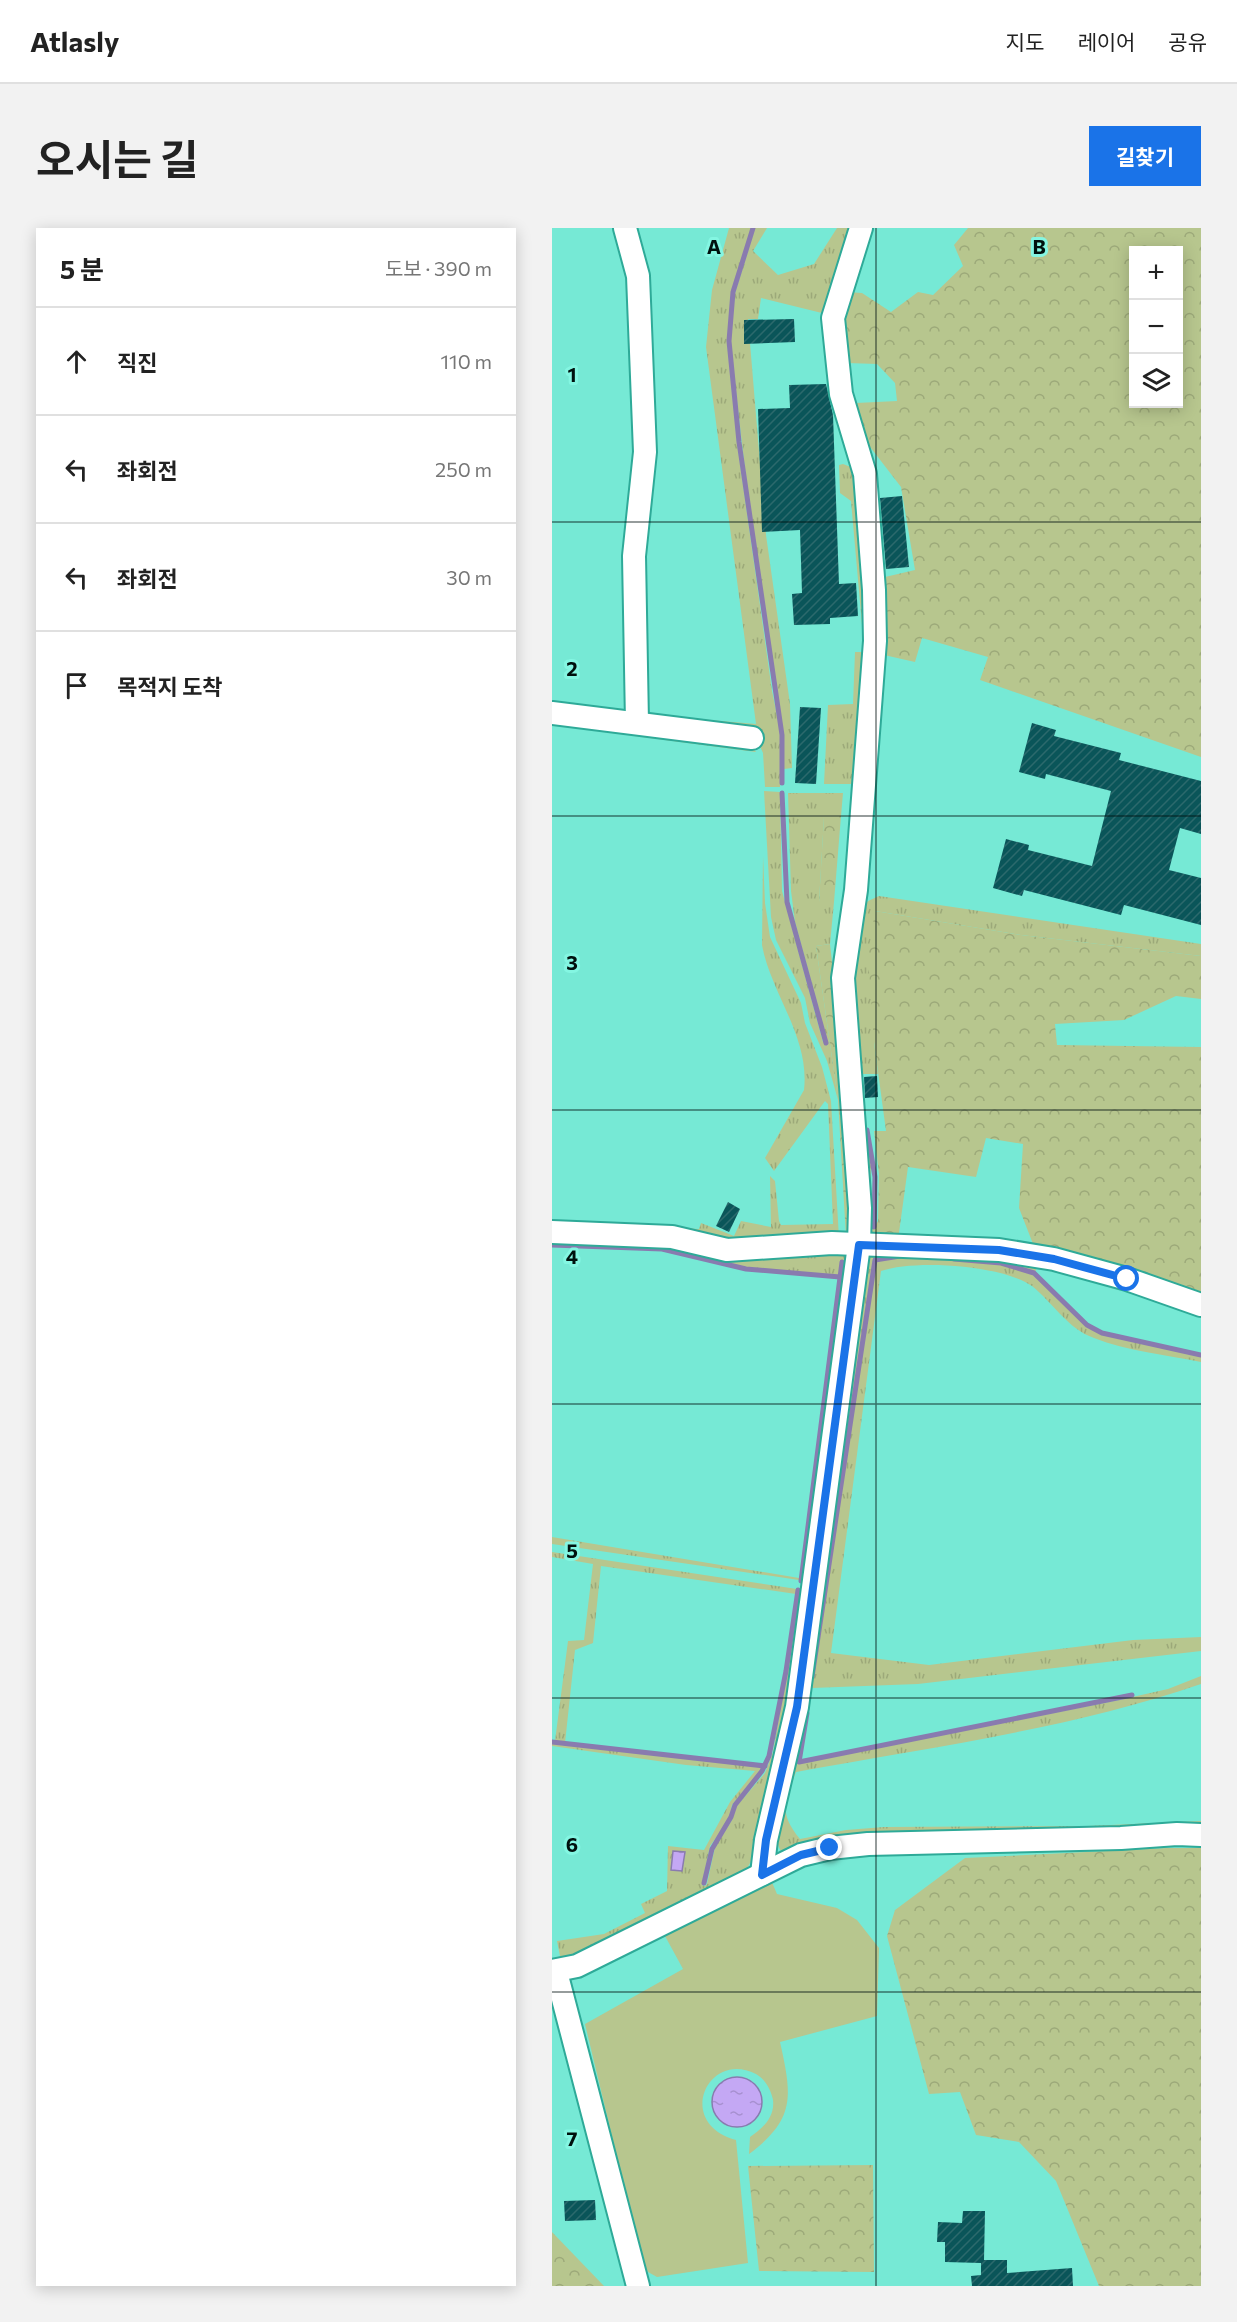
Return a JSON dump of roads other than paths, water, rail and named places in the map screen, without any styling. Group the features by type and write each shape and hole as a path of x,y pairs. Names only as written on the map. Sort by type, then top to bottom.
{"street":[{"path":"625,228 638,276 645,435 634,556 636,723"},
{"path":"762,1875 766,1840 797,1707 859,1245 860,1208 843,978 856,890 874,641 874,590 865,474 841,394 833,318 861,228"},
{"path":"552,713 752,738"},
{"path":"552,1232 672,1237 712,1249 727,1250 820,1244 999,1250 1054,1259 1127,1279 1201,1305"},
{"path":"638,2286 554,1972 577,1966 801,1855 830,1848 868,1844 1201,1835"}],"water":[{"path":"673,1851 685,1852 682,1871 671,1870"},
{"path":"732,2077 742,2077 755,2084 762,2097 762,2107 755,2120 742,2127 732,2127 723,2123 716,2116 712,2107 712,2097 716,2088 723,2081"}],"waterway":[{"path":"753,228 733,292 729,341 739,442 782,735 782,783"},
{"path":"782,793 787,902 826,1043"},
{"path":"867,1130 875,1177 874,1227"},
{"path":"552,1245 662,1249 746,1269 840,1277"},
{"path":"812,1677 875,1260 900,1256"},
{"path":"954,1259 1001,1263 1034,1273 1087,1325 1102,1333 1201,1355"},
{"path":"801,1581 842,1262"},
{"path":"704,1883 712,1849 731,1817 735,1805 762,1771 769,1756 786,1671 798,1590"},
{"path":"807,1713 799,1762 1132,1695"},
{"path":"552,1742 765,1766"}]}
